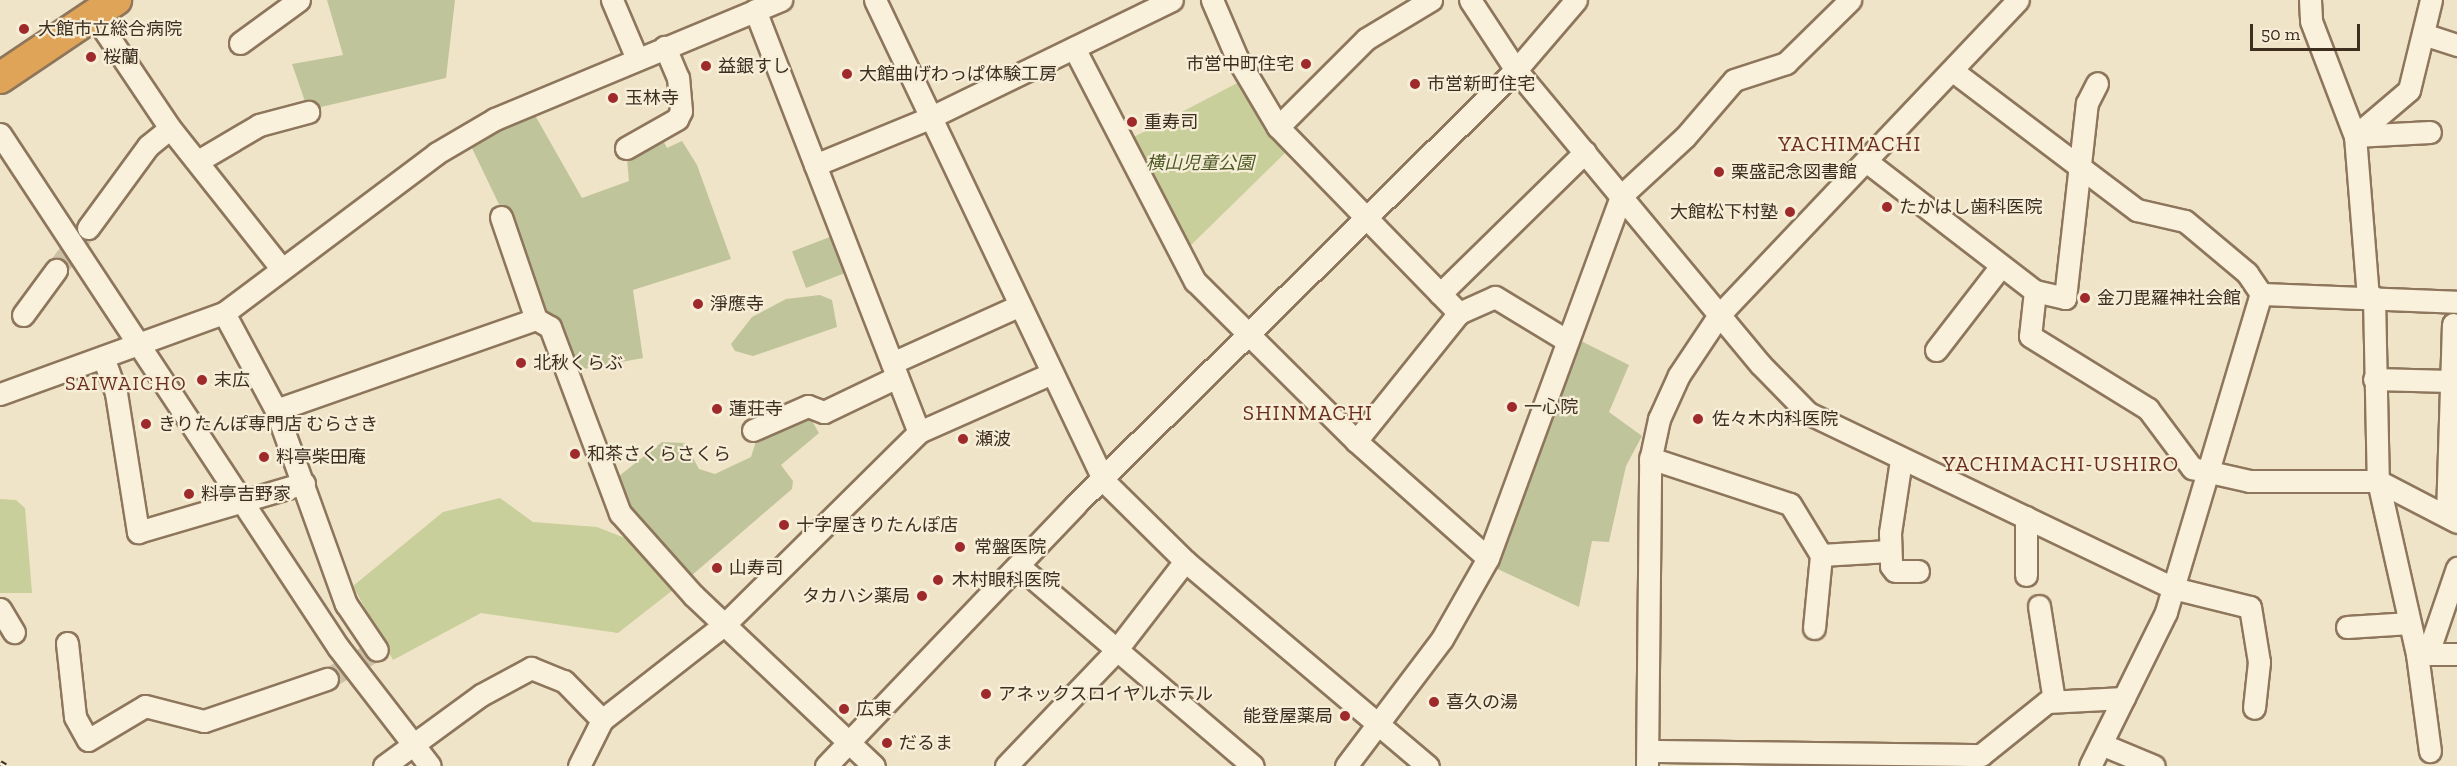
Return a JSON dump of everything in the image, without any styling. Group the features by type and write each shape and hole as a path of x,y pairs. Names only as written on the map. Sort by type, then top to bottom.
{"highway":[{"path":"0,78 105,8"}],"street":[{"path":"240,43 299,0"},
{"path":"612,0 637,59"},
{"path":"0,394 224,313 281,267 437,153 495,119 665,46 781,0"},
{"path":"874,0 927,119 1104,481 1185,561 1428,766"},
{"path":"815,165 927,119 1172,0"},
{"path":"1212,0 1237,58 1278,128 1459,313"},
{"path":"1278,128 1366,39 1431,0"},
{"path":"1470,0 1515,70 1719,315 1808,413 1901,460 2173,588 2250,607 2259,662 2254,708"},
{"path":"826,766 1020,567 1076,504 1104,481 1515,70 1576,0"},
{"path":"1346,766 1381,727 1442,639 1488,558 1566,340 1621,196 1685,137 1734,80 1786,63 1850,0"},
{"path":"2018,0 1719,315 1679,375 1650,458 1648,758 1980,755 2054,701 2124,698"},
{"path":"2310,0 2311,21 2355,136 2371,297 2378,481 2410,623 2423,654 2430,751"},
{"path":"2355,136 2409,90 2431,0"},
{"path":"105,8 170,128 281,267"},
{"path":"755,10 919,432"},
{"path":"2423,34 2457,45"},
{"path":"626,148 677,119 681,111 678,78 665,46"},
{"path":"1074,48 1195,280 1248,336 1356,441 1488,558"},
{"path":"1953,71 2136,210 2185,221 2247,273 2261,294"},
{"path":"1866,161 2035,291 2065,298 2083,171 2087,103 2097,83"},
{"path":"198,161 259,124 308,112"},
{"path":"88,228 148,146 170,128"},
{"path":"2355,136 2430,132"},
{"path":"0,134 136,345 242,500 338,647 430,766"},
{"path":"1440,294 1585,152"},
{"path":"501,217 536,319 550,327 620,513 649,549 874,766"},
{"path":"1936,350 2001,266"},
{"path":"23,315 56,270"},
{"path":"2035,291 2030,336 2148,409 2171,444 2205,474 2249,481 2378,481 2452,519 2453,324"},
{"path":"2261,294 2457,302"},
{"path":"2090,766 2156,639 2261,294"},
{"path":"1356,441 1459,313 1495,297 1566,340"},
{"path":"753,430 808,406 824,412 895,370 1018,306"},
{"path":"224,313 276,410 346,604 377,650"},
{"path":"276,410 536,319"},
{"path":"103,357 116,393 138,532 304,483"},
{"path":"584,764 603,720 725,624 919,432 1052,374"},
{"path":"2374,379 2451,381"},
{"path":"1650,458 1790,504 1821,555 1815,574 1815,628"},
{"path":"1901,460 1889,551 1894,571 1918,571"},
{"path":"2026,517 2026,575"},
{"path":"1821,555 1889,551"},
{"path":"1006,766 1114,652 1185,561"},
{"path":"1020,567 1114,652 1253,766"},
{"path":"2423,654 2457,568"},
{"path":"2039,606 2054,701"},
{"path":"0,609 14,632"},
{"path":"2347,627 2410,623"},
{"path":"67,643 68,683 88,740 145,706 204,721 327,679"},
{"path":"2423,654 2457,654"},
{"path":"384,766 414,747 482,695 531,668 564,681 603,720"},
{"path":"2101,744 2154,766"}],"green space":[{"path":"327,0 455,0 446,78 308,110 292,64 343,55"},
{"name":"横山児童公園","path":"1243,80 1289,149 1185,251 1128,140"},
{"path":"532,110 582,198 629,181 627,159 664,142 667,148 682,141 697,165 731,259 633,290 643,358 573,371 553,316 542,319 507,221 470,144"},
{"path":"835,235 849,271 806,288 792,251"},
{"path":"820,295 832,300 837,327 753,356 735,351 731,344 752,317 786,299"},
{"path":"1573,337 1629,365 1609,412 1642,436 1626,466 1609,542 1592,541 1579,607 1489,565"},
{"path":"806,411 819,433 781,465 793,481 792,489 691,576 628,510 614,480 662,442 685,443 699,469 715,474 751,457 759,432"},
{"path":"500,498 533,522 597,527 625,538 673,590 618,633 481,613 393,660 353,586 443,512"},
{"path":"0,499 16,500 25,508 32,593 0,593"}],"tunnel":[{"path":"56,270 88,228"},
{"path":"327,679 377,650"}],"railway":[{"path":"0,763 5,766"}],"place":[{"name":"大館市立総合病院","path":"24,29"},
{"name":"桜蘭","path":"91,57"},
{"name":"市営中町住宅","path":"1306,64"},
{"name":"益銀すし","path":"706,66"},
{"name":"大館曲げわっぱ体験工房","path":"847,74"},
{"name":"市営新町住宅","path":"1415,84"},
{"name":"玉林寺","path":"613,98"},
{"name":"重寿司","path":"1132,122"},
{"name":"栗盛記念図書館","path":"1719,172"},
{"name":"たかはし歯科医院","path":"1887,207"},
{"name":"大館松下村塾","path":"1790,212"},
{"name":"金刀毘羅神社会館","path":"2085,298"},
{"name":"淨應寺","path":"698,304"},
{"name":"北秋くらぶ","path":"521,363"},
{"name":"末広","path":"202,380"},
{"name":"一心院","path":"1512,407"},
{"name":"蓮荘寺","path":"717,409"},
{"name":"佐々木内科医院","path":"1698,419"},
{"name":"きりたんぽ専門店 むらさき","path":"146,424"},
{"name":"瀬波","path":"963,439"},
{"name":"和茶さくらさくら","path":"575,454"},
{"name":"料亭柴田庵","path":"264,457"},
{"name":"料亭吉野家","path":"189,494"},
{"name":"十字屋きりたんぽ店","path":"784,525"},
{"name":"常盤医院","path":"960,547"},
{"name":"山寿司","path":"717,568"},
{"name":"木村眼科医院","path":"938,580"},
{"name":"タカハシ薬局","path":"922,596"},
{"name":"アネックスロイヤルホテル","path":"986,694"},
{"name":"喜久の湯","path":"1434,702"},
{"name":"広東","path":"844,709"},
{"name":"能登屋薬局","path":"1345,716"},
{"name":"だるま","path":"887,743"}],"district":[{"name":"YACHIMACHI","path":"1850,144"},
{"name":"SAIWAICHO","path":"126,383"},
{"name":"SHINMACHI","path":"1308,413"},
{"name":"YACHIMACHI-USHIRO","path":"2061,464"}]}
